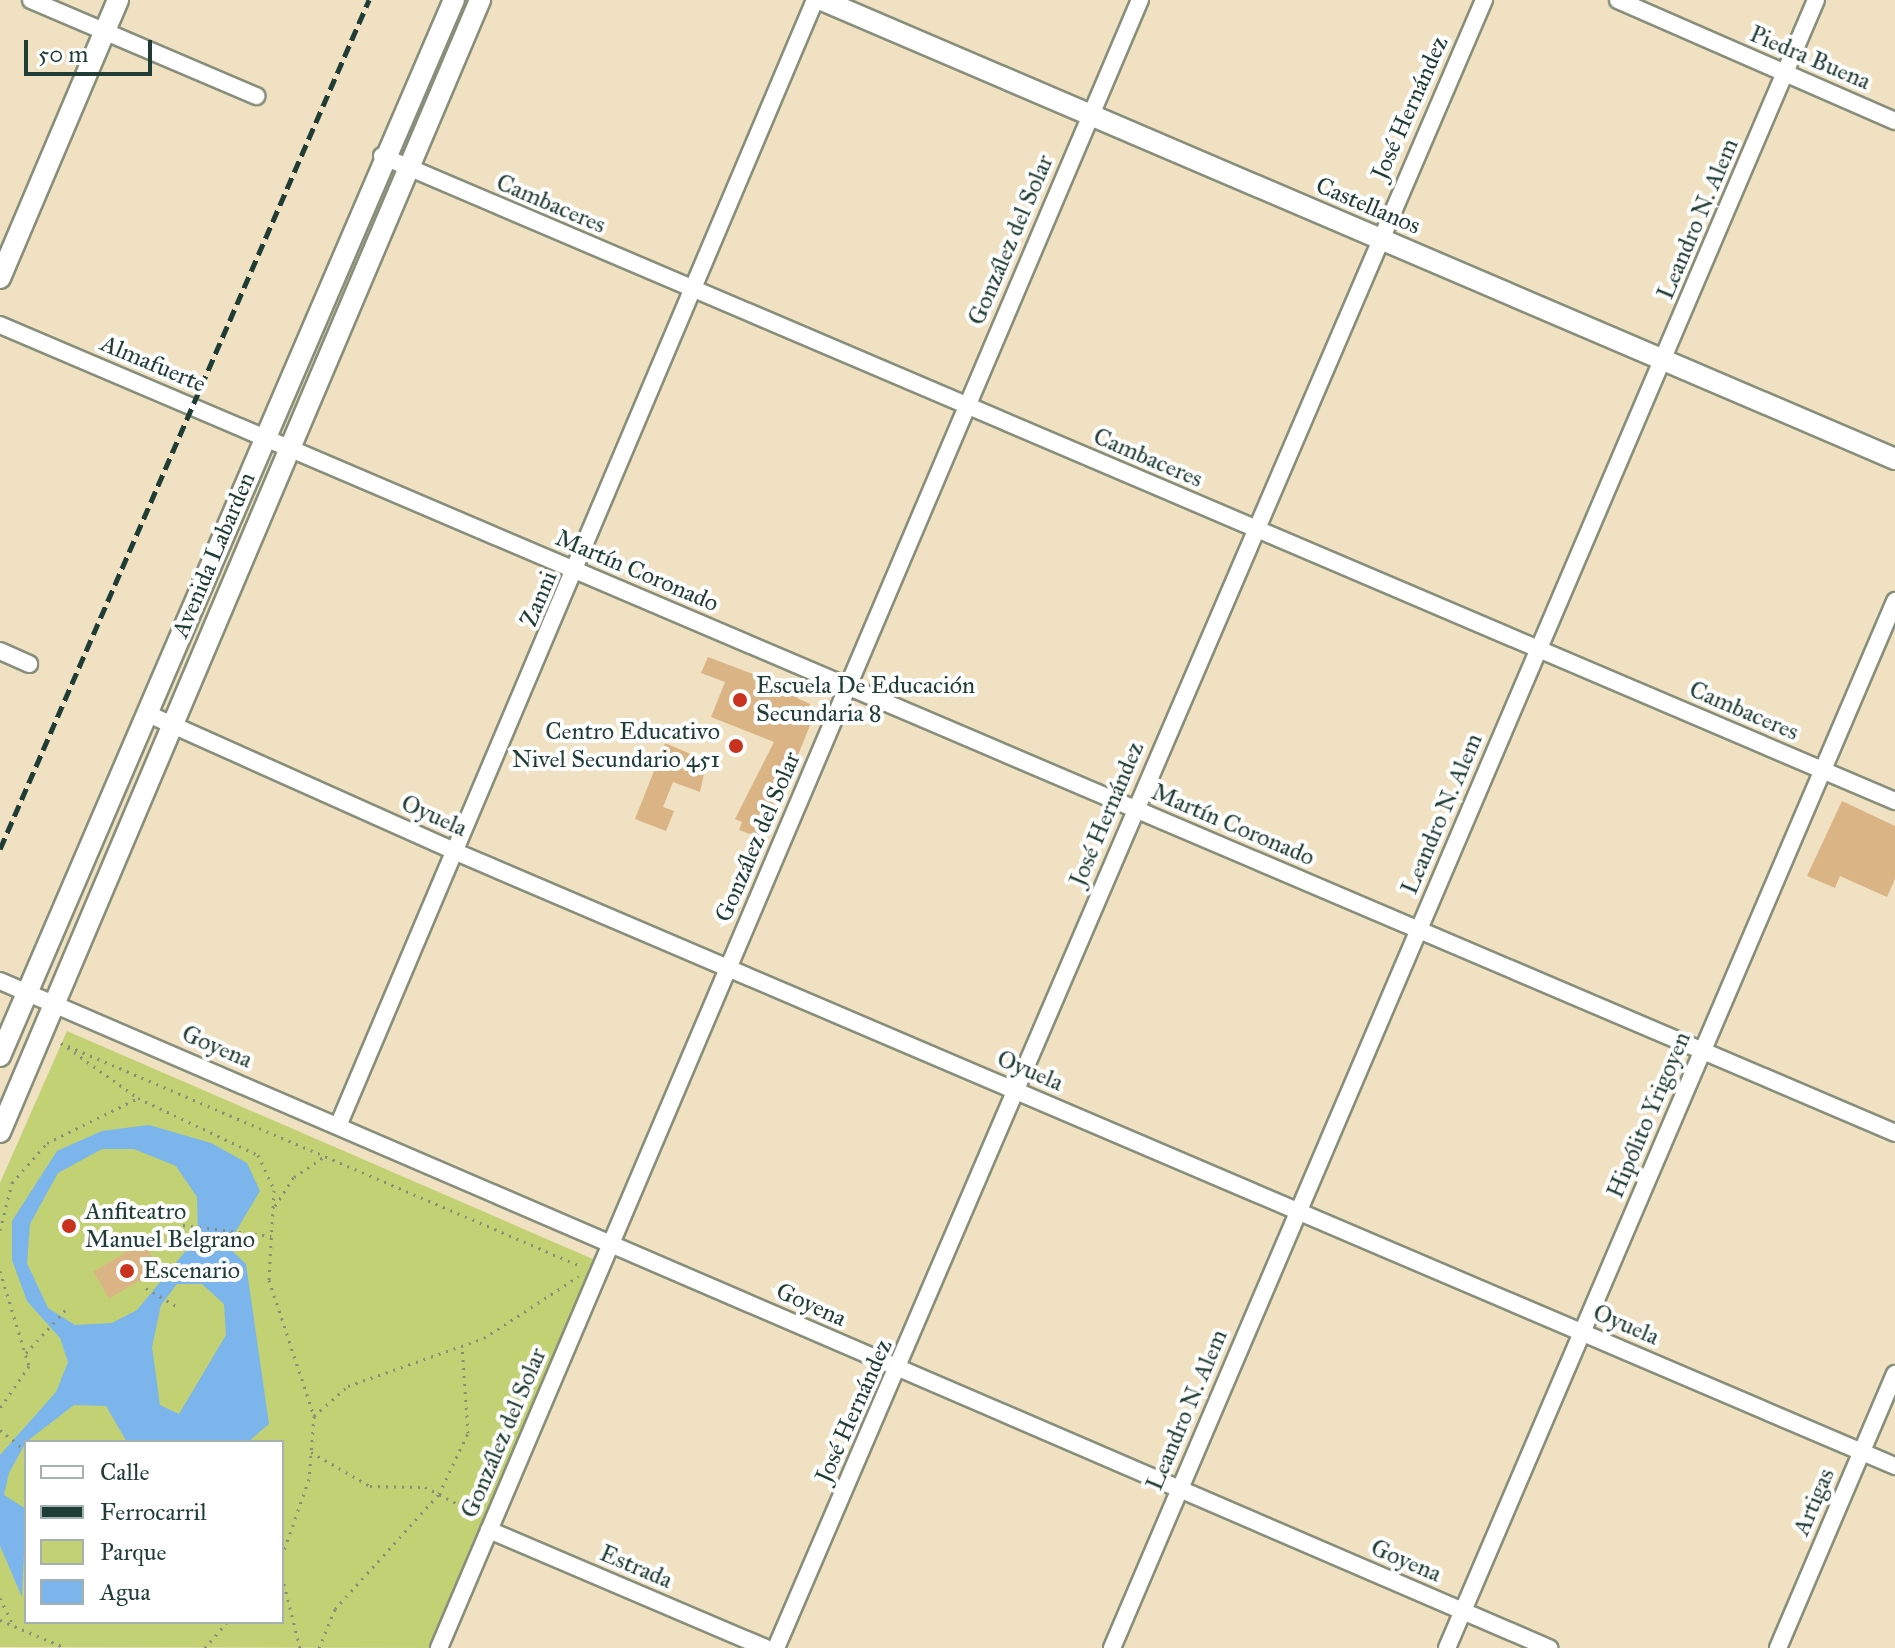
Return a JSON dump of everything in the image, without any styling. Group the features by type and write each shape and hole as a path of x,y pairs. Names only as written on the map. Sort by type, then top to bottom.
{"street":[{"path":"31,0 256,96"},
{"path":"0,278 118,0"},
{"name":"Avenida Labarden","path":"0,1056 148,714 382,156 454,0"},
{"name":"Avenida Labarden","path":"0,1132 287,448 480,0"},
{"name":"Zanni","path":"338,1126 696,291 815,0"},
{"name":"Castellanos","path":"822,0 1895,459"},
{"name":"González del Solar","path":"439,1648 1140,0"},
{"name":"José Hernández","path":"776,1648 1136,810 1252,528 1484,0"},
{"name":"Piedra Buena","path":"1618,0 1895,121"},
{"name":"Leandro N. Alem","path":"1112,1648 1816,0"},
{"name":"Cambaceres","path":"382,156 406,169 1895,801"},
{"name":"Almafuerte","path":"0,325 287,448"},
{"name":"Martín Coronado","path":"287,448 1895,1133"},
{"name":"Hipólito Yrigoyen","path":"1447,1648 1895,601"},
{"path":"0,651 29,664"},
{"name":"Oyuela","path":"148,714 456,852 1895,1466"},
{"name":"Goyena","path":"0,981 1549,1648"},
{"name":"Artigas","path":"1778,1648 1895,1374"},
{"name":"Estrada","path":"489,1526 765,1648"}],"path":[{"path":"284,1549 311,1452 314,1416 269,1280 273,1209 258,1155 138,1098 61,1043 598,1273"},
{"path":"0,1230 12,1183 47,1143 138,1098"},
{"path":"273,1209 294,1177 325,1156"},
{"path":"183,1225 271,1236"},
{"path":"0,1271 29,1366 0,1408"},
{"path":"314,1416 348,1386 462,1346 550,1291 598,1273"},
{"path":"146,1288 176,1306"},
{"path":"26,1353 47,1336 68,1307"},
{"path":"319,1648 335,1609 439,1494 468,1433 462,1346"},
{"path":"0,1430 24,1448"},
{"path":"311,1452 370,1486 439,1494 489,1526"},
{"path":"284,1584 300,1648"},
{"path":"0,1598 12,1624"},
{"path":"0,1620 66,1648"},
{"path":"205,1648 225,1624"}],"green space":[{"path":"67,1031 602,1263 434,1648 0,1647 0,1183"}],"water":[{"path":"149,1125 211,1143 247,1163 260,1191 227,1246 246,1264 269,1424 250,1440 126,1440 106,1406 74,1405 29,1440 24,1440 9,1473 4,1495 24,1508 22,1597 0,1546 0,1455 56,1392 68,1362 60,1338 27,1301 12,1260 12,1221 57,1151 102,1131","holes":["102,1149 134,1149 176,1166 197,1197 198,1236 137,1310 112,1323 75,1325 48,1308 27,1263 30,1224 58,1173","177,1284 202,1284 224,1304 226,1335 179,1414 160,1405 152,1347 161,1305"]}],"building":[{"path":"708,657 800,692 797,698 810,704 806,714 813,718 764,839 739,830 742,822 735,819 774,742 711,717 725,682 701,673"},
{"path":"665,743 707,761 700,792 673,782 663,807 674,811 666,831 635,819"},
{"path":"1842,801 1895,826 1895,879 1887,897 1840,876 1835,888 1807,876"},
{"name":"Escenario","path":"143,1242 159,1269 109,1298 93,1272"}],"railway":[{"path":"0,849 369,0"}],"place":[{"name":"Escuela De Educación Secundaria 8","path":"740,700"},
{"name":"Centro Educativo Nivel Secundario 451","path":"736,746"},
{"name":"Anfiteatro Manuel Belgrano","path":"69,1226"},
{"name":"Escenario","path":"127,1271"}]}
